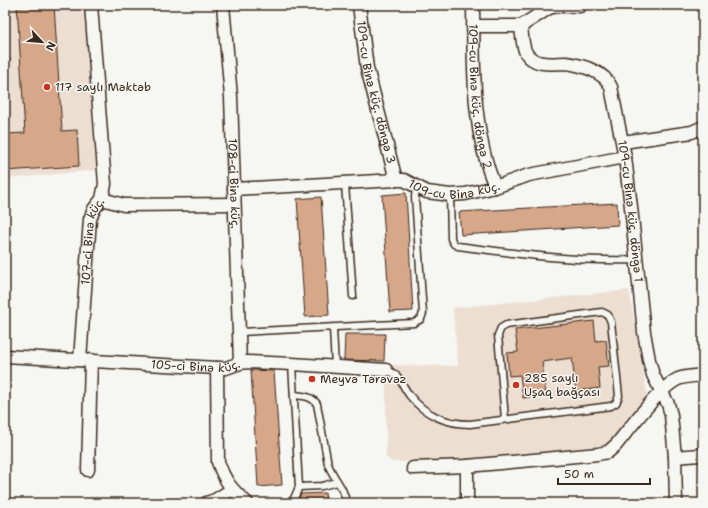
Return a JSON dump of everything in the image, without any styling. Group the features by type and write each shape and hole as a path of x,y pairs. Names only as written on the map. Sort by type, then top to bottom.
{"street":[{"name":"107-ci Binə küç.","path":"88,470 85,360 90,219 94,208 102,199 105,184 91,5"},
{"name":"108-ci Binə küç.","path":"223,5 231,97 240,363"},
{"name":"109-cu Binə küç. döngə 3","path":"359,5 367,68 396,180"},
{"name":"109-cu Binə küç. döngə 2","path":"473,5 476,102 479,127 487,168 495,187"},
{"path":"473,26 521,26 549,8 557,6 580,6"},
{"name":"109-cu Binə küç. döngə 1","path":"521,26 523,45 526,53 538,62 580,66 600,74 608,80 611,87 623,142 632,207 644,332 649,360 653,375 668,404 670,415 675,457 676,503"},
{"path":"623,142 692,132 703,127"},
{"name":"109-cu Binə küç.","path":"234,189 404,180 427,192 450,195 472,193 495,187 529,175 625,157"},
{"path":"102,199 124,205 234,204"},
{"name":"105-ci Binə küç.","path":"5,356 217,368 226,368 248,362 386,370"},
{"path":"217,368 218,462 231,490 247,503"},
{"path":"413,468 467,466 608,452 616,445 662,391 671,383 680,378 703,375"},
{"path":"675,457 700,455"},
{"path":"467,466 467,503"},
{"path":"206,503 215,500 231,490"}],"lane":[{"path":"345,184 353,296"},
{"path":"240,332 414,324 421,319 423,313 415,197 416,187"},
{"path":"450,195 451,239 454,244 458,246 513,254 588,260 636,260"},
{"path":"386,370 394,372 398,376 410,396 422,408 432,415 457,424 470,424 611,406 616,403 619,396 611,322 608,315 602,312 506,325 501,328 498,335 506,419"},
{"path":"333,328 335,367"},
{"path":"292,364 299,487 292,503"},
{"path":"294,395 314,399 317,404 328,464 331,473 343,490 346,503"},
{"path":"299,487 322,486 337,482"}],"shaded area":[{"name":"117 saylı Məktəb","path":"5,5 84,5 96,170 5,179"},
{"name":"285 saylı Uşaq bağçası","path":"629,290 648,400 606,445 467,461 392,462 386,457 386,370 388,365 458,366 453,308"}],"building":[{"path":"17,5 54,5 62,131 77,130 79,166 5,171 5,134 25,133"},
{"path":"406,193 413,311 390,312 382,195"},
{"path":"321,197 329,315 305,317 297,199"},
{"path":"617,203 618,225 461,235 459,212"},
{"path":"594,321 596,341 606,340 609,366 598,367 600,388 576,391 572,358 542,362 546,395 523,398 520,375 509,376 507,353 518,352 515,330"},
{"path":"345,334 385,334 384,361 344,360"},
{"path":"251,370 274,371 282,485 258,487"},
{"path":"325,493 326,503 297,503 301,494"}],"place":[{"name":"117 saylı Məktəb","path":"47,87"},
{"name":"Meyvə Tərəvəz","path":"312,379"},
{"name":"285 saylı Uşaq bağçası","path":"516,385"}]}
